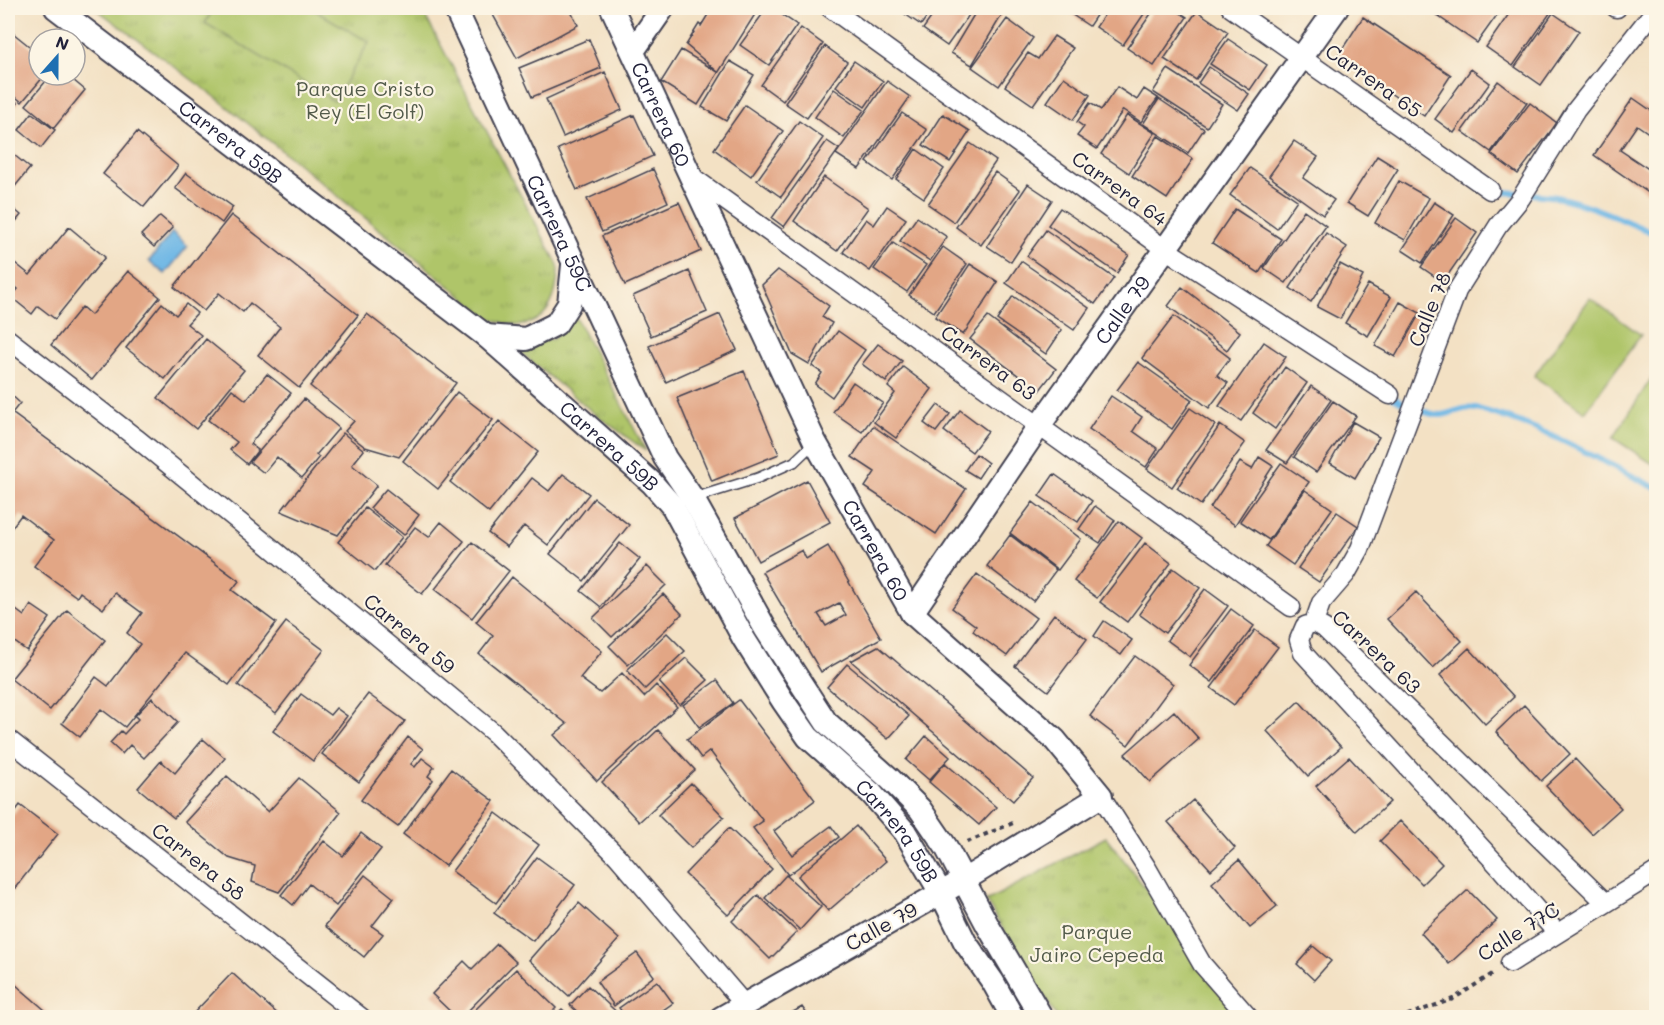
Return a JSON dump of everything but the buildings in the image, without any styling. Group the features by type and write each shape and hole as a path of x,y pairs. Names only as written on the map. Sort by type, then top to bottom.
{"street":[{"name":"Carrera 59B","path":"56,8 486,336 652,483 673,507 744,639 808,737 872,793 905,832 941,892 966,942 1013,1017"},
{"name":"Carrera 59C","path":"455,8 665,459"},
{"name":"Carrera 60","path":"612,8 815,442 912,613 1056,740 1101,796 1147,868 1202,964 1249,1017"},
{"path":"633,51 663,8"},
{"name":"Carrera 64","path":"830,8 1165,249 1390,395"},
{"name":"Carrera 65","path":"1231,8 1490,190"},
{"name":"Calle 79","path":"912,613 1039,426 1336,8"},
{"name":"Calle 78","path":"1314,623 1321,603 1346,574 1360,549 1457,291 1498,226 1521,198 1576,110 1656,9"},
{"name":"Carrera 63","path":"689,175 1291,607"},
{"path":"486,336 526,339 556,324 569,304 573,264"},
{"name":"Carrera 59","path":"8,339 251,531 494,733 617,856 744,1004"},
{"name":"Carrera 59B","path":"665,459 693,498 765,628 826,722 920,809 946,848 988,926 1042,1017"},
{"name":"Carrera 63","path":"1557,933 1303,652 1299,635 1305,626 1314,623 1324,628 1606,903"},
{"path":"744,639 765,628"},
{"name":"Carrera 58","path":"8,739 362,1017"},
{"name":"Calle 79","path":"721,1017 964,880 1101,796"},
{"name":"Calle 77C","path":"1510,963 1656,872"}],"lane":[{"path":"693,498 758,478 794,462 815,442"}],"path":[{"path":"966,842 1015,822"},
{"name":"Calle 77C","path":"1399,1017 1453,999 1510,963"}],"green space":[{"name":"Parque Cristo Rey (El Golf)","path":"95,8 421,8 558,265 555,294 547,311 532,322 522,325 489,318 214,96"},
{"path":"214,8 311,8 369,42 334,101 205,23"},
{"path":"1590,298 1641,335 1585,412 1534,376"},
{"path":"574,314 646,451 595,414 513,346 553,339"},
{"path":"1656,371 1656,466 1613,438"},
{"name":"Parque Jairo Cepeda","path":"1106,837 1245,1017 1057,1017 986,901"}],"water":[{"path":"172,232 188,246 165,274 149,261"}],"waterway":[{"path":"1491,190 1569,200 1656,234"},
{"path":"1390,396 1436,415 1469,408 1504,417 1570,444 1656,488"}]}
